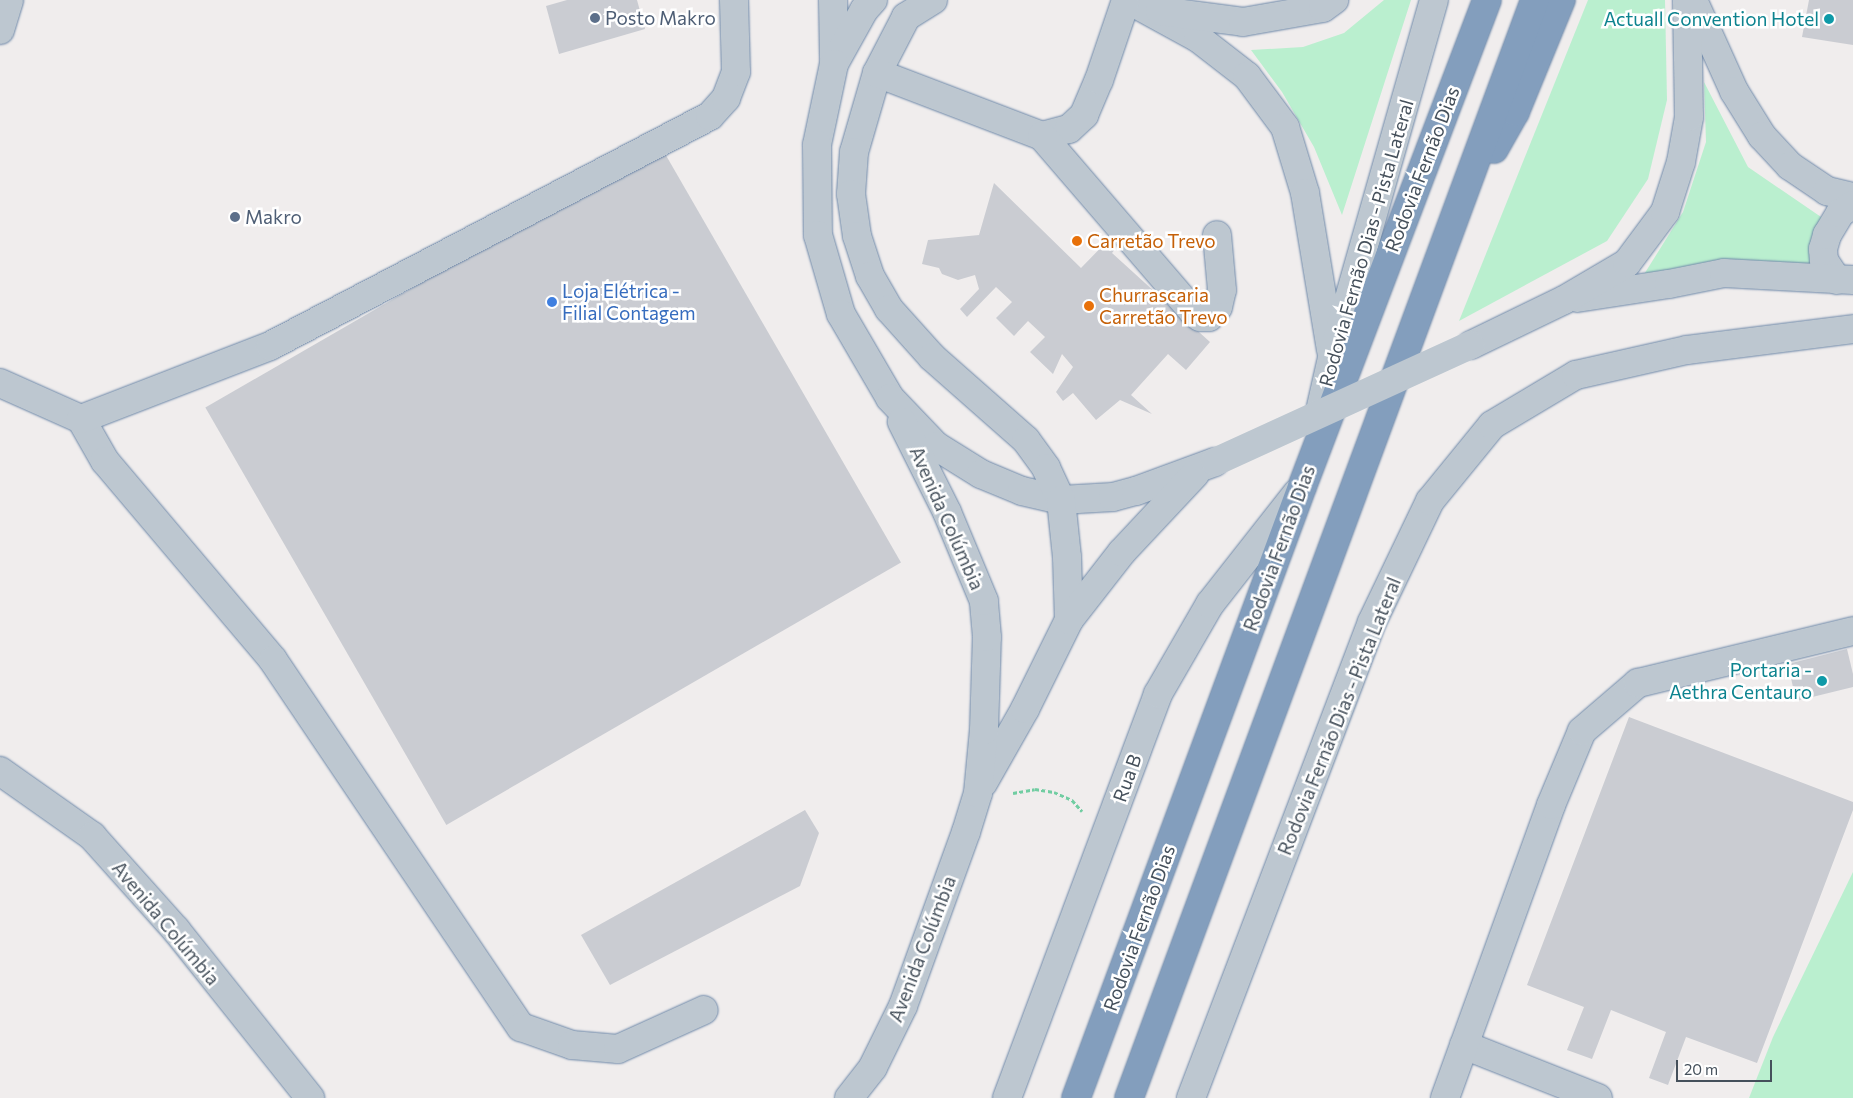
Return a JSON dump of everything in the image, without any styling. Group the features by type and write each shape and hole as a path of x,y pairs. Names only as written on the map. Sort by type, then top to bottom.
{"highway":[{"name":"Rodovia Fernão Dias","path":"1076,1098 1302,487 1487,0"},
{"path":"1129,1098 1535,0"},
{"path":"1453,222 1515,112 1561,0"}],"street":[{"path":"0,30 9,0"},
{"path":"81,419 270,346 710,116 726,98 736,72 734,0"},
{"path":"834,0 834,64 817,145 818,235 841,314 890,398 936,446 981,474 1022,491 1061,500 1113,497 1208,465 1471,345 1564,300 1627,263 1665,212 1681,162 1690,117 1687,0"},
{"path":"834,64 864,10 874,0"},
{"path":"933,0 908,8 877,73 854,152 851,194 857,236 870,276 889,309 932,356 1026,440 1046,468 1061,500 1067,557 1069,620"},
{"path":"1129,4 1243,22 1323,8 1334,0"},
{"name":"Rodovia Fernão Dias - Pista Lateral","path":"1302,487 1332,358 1434,0"},
{"path":"1693,0 1734,90 1762,136 1790,166 1828,191 1853,197"},
{"path":"1042,136 1069,129 1084,115 1129,4"},
{"path":"1129,4 1198,38 1246,76 1285,127 1305,193 1332,358"},
{"path":"877,73 1042,136 1194,313 1200,317 1210,317 1218,307 1222,290 1217,235"},
{"path":"1845,280 1824,261 1823,249 1827,235 1840,213 1853,205"},
{"path":"1564,300 1669,284 1724,273 1845,280"},
{"name":"Rodovia Fernão Dias - Pista Lateral","path":"1191,1098 1372,622 1430,501 1492,425 1576,375 1687,350 1853,329"},
{"path":"0,383 81,419 105,461 273,660 521,1027 572,1045 618,1049 704,1010"},
{"name":"Avenida Colúmbia","path":"890,398 947,512 984,601 987,670 978,793"},
{"name":"Avenida Colúmbia","path":"849,1098 873,1067 903,1006 966,832 978,793 1025,708 1069,620 1122,552 1208,465"},
{"name":"Rua B","path":"1007,1098 1158,694 1210,604 1302,487"},
{"path":"1444,1098 1550,805 1582,731 1638,683 1853,631"},
{"name":"Avenida Colúmbia","path":"0,771 92,836 176,930 310,1098"},
{"path":"1464,1045 1598,1098"}],"path":[{"path":"1009,794 1035,789 1054,792 1072,800 1086,817"}],"green space":[{"path":"1384,0 1411,0 1342,215 1314,147 1282,92 1251,50 1303,47 1344,33"},
{"path":"1588,0 1665,0 1667,100 1648,179 1607,241 1459,321"},
{"path":"1704,82 1748,167 1824,219 1812,244 1810,276 1643,276 1683,212 1706,142"},
{"path":"1853,872 1853,1098 1749,1098 1773,1037"}],"building":[{"name":"Posto Makro","path":"567,0 637,0 645,29 559,54 546,6"},
{"name":"Actuall Convention Hotel","path":"1809,0 1853,0 1853,45 1802,37"},
{"path":"660,145 901,562 446,825 205,408"},
{"name":"Churrascaria Carretão Trevo","path":"994,183 1081,268 1117,231 1124,238 1112,253 1210,342 1186,370 1168,354 1131,395 1152,414 1120,400 1096,420 1073,393 1063,401 1056,392 1073,367 1062,354 1053,374 1030,352 1045,337 1028,321 1014,336 996,318 1012,302 996,287 967,317 960,309 979,289 975,275 958,280 942,274 939,268 922,264 928,240 979,235"},
{"name":"Portaria - Aethra Centauro","path":"1847,649 1853,674 1853,687 1796,701 1788,664"},
{"path":"1629,717 1853,802 1853,810 1757,1063 1686,1037 1668,1085 1649,1078 1666,1032 1611,1010 1592,1059 1567,1050 1584,1007 1527,985"},
{"path":"805,810 819,833 800,886 610,985 581,935"}],"place":[{"name":"Posto Makro","path":"595,18"},
{"name":"Actuall Convention Hotel","path":"1829,19"},
{"name":"Makro","path":"235,217"},
{"name":"Carretão Trevo","path":"1077,241"},
{"name":"Loja Elétrica - Filial Contagem","path":"552,302"},
{"name":"Churrascaria Carretão Trevo","path":"1089,306"},
{"name":"Portaria - Aethra Centauro","path":"1822,681"}]}
